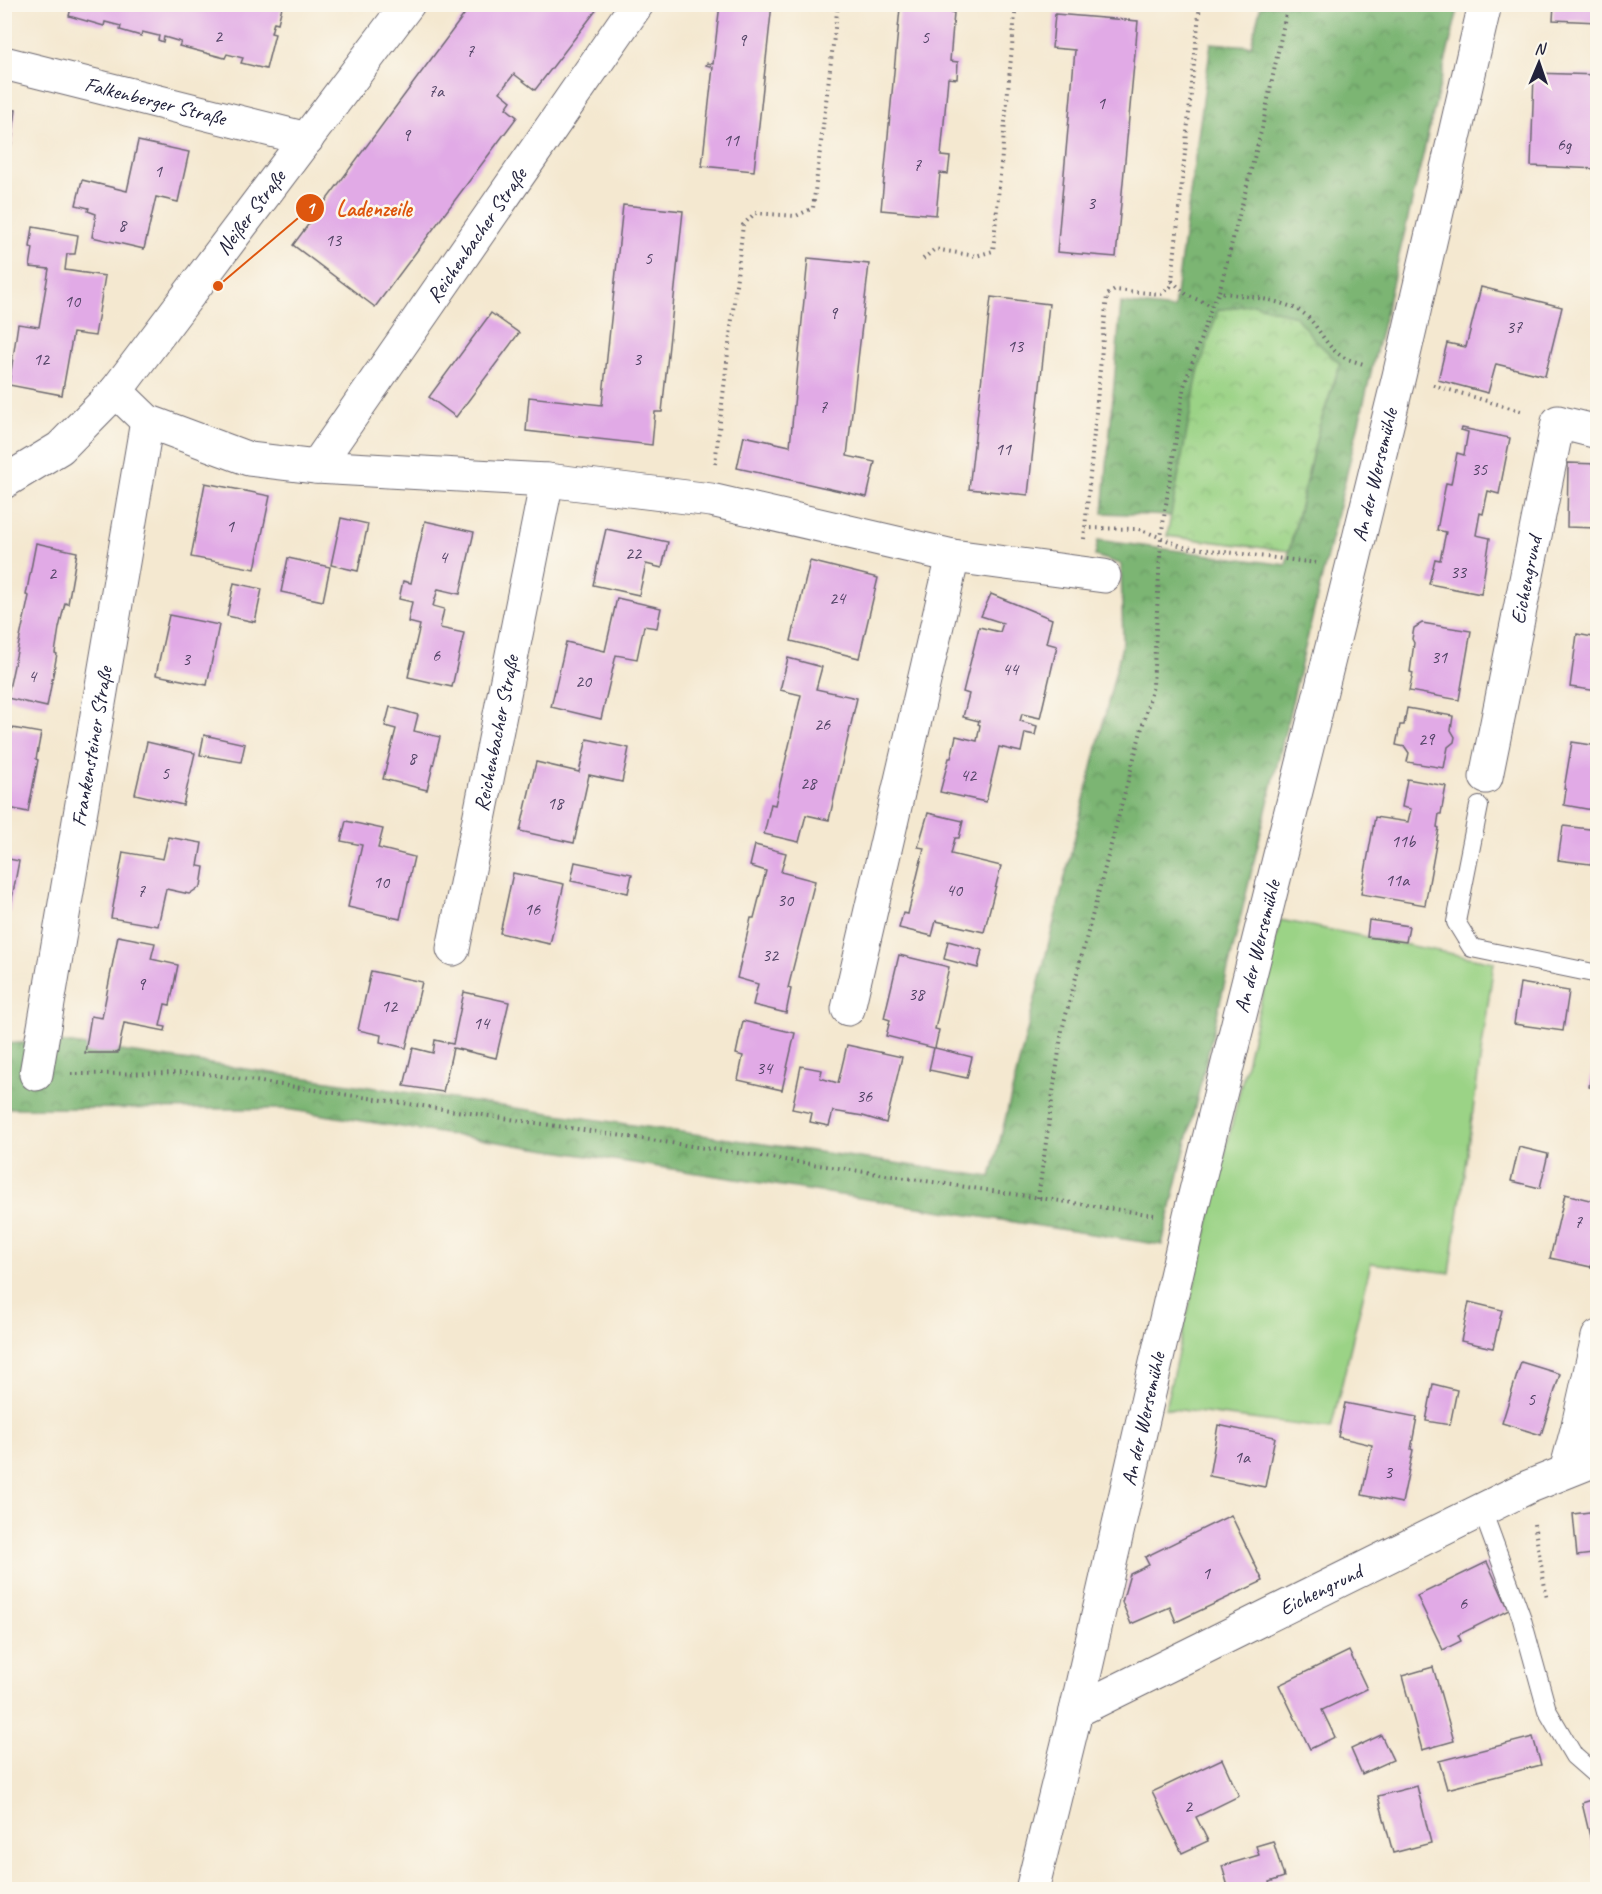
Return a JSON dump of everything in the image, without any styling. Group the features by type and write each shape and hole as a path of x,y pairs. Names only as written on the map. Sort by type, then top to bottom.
{"street":[{"name":"Neißer Straße","path":"4,482 60,448 116,391 408,4"},
{"name":"Reichenbacher Straße","path":"316,467 637,4"},
{"name":"An der Wersemühle","path":"1032,1890 1076,1711 1190,1215 1399,376 1485,4"},
{"name":"Falkenberger Straße","path":"4,63 307,139"},
{"path":"116,391 147,421 249,459 316,467 547,480 711,500 952,556 1092,574"},
{"name":"Frankensteiner Straße","path":"36,1074 147,421"},
{"path":"1558,422 1598,432"},
{"name":"Eichengrund","path":"1483,792 1558,422"},
{"name":"Reichenbacher Straße","path":"453,949 547,480"},
{"path":"848,1009 952,556"},
{"path":"1566,1471 1598,1337"},
{"name":"Eichengrund","path":"1076,1711 1528,1487 1598,1459"}],"lane":[{"name":"Eichengrund","path":"1483,792 1456,922 1472,948 1598,974"},
{"path":"1482,1510 1521,1616 1547,1710 1574,1756 1598,1777"}],"path":[{"path":"711,500 743,225 755,213 796,216 813,208 837,4"},
{"path":"922,259 935,249 976,256 993,251 1016,4"},
{"path":"1092,574 1085,528 1107,295 1116,290 1161,294 1170,287 1172,281 1200,4"},
{"path":"1038,1198 1062,1030 1152,686 1161,537 1184,386 1219,292 1262,128 1288,4"},
{"path":"1172,281 1187,295 1212,306"},
{"path":"1219,292 1270,300 1299,311 1317,327 1329,345 1341,356 1399,376 1558,422"},
{"path":"1085,528 1139,529 1184,547 1352,567"},
{"path":"36,1074 201,1073 1038,1198 1158,1215 1190,1215"},
{"path":"1528,1487 1548,1604"}],"green space":[{"path":"1261,5 1459,5 1162,1245 285,1109 5,1108 5,1044 52,1041 991,1177 1123,642 1121,564 1095,556 1098,540 1286,565 1319,427 1340,364 1316,341 1198,373 1171,516 1103,513 1121,303 1174,309 1211,43 1251,46"},
{"path":"1254,304 1295,316 1340,364 1319,427 1289,551 1167,536 1198,373 1218,310"},
{"path":"1280,920 1494,962 1450,1273 1371,1263 1331,1429 1165,1408"}],"building":[{"path":"72,4 272,4 282,7 278,23 274,22 271,33 275,34 266,69 241,63 243,58 227,54 225,58 179,46 181,42 164,37 163,42 158,40 159,36 142,32 141,36 120,30 121,26 105,22 104,26 69,16"},
{"path":"472,4 601,4 535,90 514,74 500,92 511,101 506,108 517,117 375,307 293,245"},
{"path":"720,4 772,4 754,171 702,166 713,67 706,65 707,63 713,64"},
{"path":"880,4 951,4 951,12 954,13 950,61 958,62 957,79 948,78 941,156 950,157 948,174 940,173 936,215 881,210 900,8 879,6"},
{"path":"1554,4 1598,4 1598,22 1553,20"},
{"path":"1055,14 1138,21 1116,257 1057,252 1075,50 1052,48"},
{"path":"1534,73 1598,75 1598,169 1531,166"},
{"path":"4,109 16,110 11,148 4,148"},
{"path":"138,141 189,152 178,202 156,197 144,249 92,237 96,214 88,211 89,208 76,205 82,180 127,191"},
{"path":"623,205 683,211 662,412 655,412 652,445 526,431 529,397 602,405"},
{"path":"33,227 78,235 75,254 67,254 65,270 105,276 95,336 73,333 62,395 9,385 18,324 39,327 49,269 30,267"},
{"path":"808,258 869,264 847,456 875,462 867,497 737,468 744,436 790,446"},
{"path":"1481,287 1562,307 1545,376 1496,364 1488,393 1438,380 1447,343 1466,347"},
{"path":"991,297 1049,304 1028,495 969,489"},
{"path":"491,313 519,333 456,417 429,397"},
{"path":"1462,428 1510,438 1499,494 1488,491 1483,514 1480,513 1476,535 1490,538 1481,594 1429,584 1435,559 1440,560 1446,532 1437,530 1446,483 1451,484 1457,453 1464,455 1468,432 1461,430"},
{"path":"1568,463 1598,464 1597,528 1567,527"},
{"path":"205,483 270,496 255,569 191,557"},
{"path":"341,518 368,524 358,571 331,565"},
{"path":"425,521 474,532 460,594 438,589 433,606 444,609 440,628 464,633 452,687 408,677 420,625 408,622 412,602 399,599 403,581 411,583"},
{"path":"606,529 668,542 662,568 646,564 639,595 593,585"},
{"path":"36,543 77,552 68,604 65,603 59,628 55,653 57,654 47,707 7,698 29,596 26,595"},
{"path":"288,558 330,567 323,601 281,592"},
{"path":"810,561 878,578 859,658 791,641"},
{"path":"234,583 262,589 255,622 227,616"},
{"path":"991,594 1052,619 1046,643 1057,646 1040,718 1022,714 1020,721 1037,726 1035,735 1025,733 1021,752 999,747 986,802 940,792 956,736 977,741 979,721 963,717 969,694 963,692 979,627 1000,632 1003,623 981,616"},
{"path":"617,598 661,608 657,628 644,626 637,659 616,655 601,719 551,707 566,642 605,651"},
{"path":"169,615 219,625 207,685 156,675"},
{"path":"1422,623 1471,631 1459,700 1409,691 1413,673 1410,672 1414,628"},
{"path":"1577,634 1598,638 1598,691 1570,687"},
{"path":"788,658 822,667 816,689 857,698 829,820 806,815 799,842 764,834 771,804 775,805 801,695 780,690"},
{"path":"390,707 418,715 414,731 440,737 427,790 383,779 396,729 385,726"},
{"path":"1407,708 1453,716 1451,730 1455,737 1454,742 1448,747 1444,768 1407,762 1409,753 1405,747 1396,745 1400,725 1404,725"},
{"path":"7,727 41,733 28,812 4,807 4,737"},
{"path":"204,735 245,744 241,762 200,755"},
{"path":"587,739 629,748 622,782 589,775 574,843 520,831 536,762 579,772"},
{"path":"147,742 195,753 183,805 135,794"},
{"path":"1572,742 1598,746 1598,811 1564,805 1566,789 1564,789"},
{"path":"1407,779 1446,786 1441,814 1439,814 1437,827 1439,828 1425,905 1361,894 1375,817 1408,822 1411,809 1402,807"},
{"path":"928,813 963,821 959,838 955,838 951,854 1001,866 984,932 936,921 932,936 899,928 903,913 908,914 924,848 918,847"},
{"path":"346,821 383,829 378,848 414,857 400,919 348,907 362,845 341,841"},
{"path":"1563,826 1598,830 1598,865 1558,860"},
{"path":"168,837 202,843 198,866 204,867 201,886 189,894 166,889 158,926 111,918 123,852 163,859"},
{"path":"755,845 786,853 781,872 815,881 788,988 791,989 786,1013 753,1005 758,984 737,978 751,918 754,918 766,871 750,866"},
{"path":"4,858 19,861 9,914 4,913"},
{"path":"575,862 632,874 628,893 571,881"},
{"path":"513,873 564,884 550,944 500,933"},
{"path":"1369,920 1409,926 1406,942 1367,937"},
{"path":"118,936 155,943 151,959 178,965 170,1005 165,1004 160,1026 166,1027 165,1031 124,1023 118,1053 85,1053 91,1016 102,1018"},
{"path":"948,941 982,950 978,968 944,959"},
{"path":"899,955 949,967 935,1029 939,1030 935,1048 972,1057 967,1078 929,1070 934,1048 886,1036 890,1020 884,1018"},
{"path":"371,971 422,982 406,1048 380,1042 381,1035 358,1030"},
{"path":"1520,983 1569,991 1563,1031 1514,1024"},
{"path":"464,992 509,1002 496,1058 453,1048 443,1092 404,1086 413,1048 433,1053 435,1040 453,1044"},
{"path":"743,1021 795,1033 782,1090 738,1080 743,1056 736,1054"},
{"path":"847,1045 902,1057 886,1123 833,1111 829,1126 810,1122 812,1113 792,1109 801,1066 822,1070 820,1078 838,1083"},
{"path":"1596,1050 1598,1050 1598,1089 1589,1087"},
{"path":"1519,1147 1548,1154 1540,1188 1511,1181"},
{"path":"1565,1194 1598,1202 1598,1242 1591,1267 1550,1258"},
{"path":"1469,1302 1502,1310 1493,1348 1461,1341"},
{"path":"1521,1362 1560,1374 1541,1435 1502,1423"},
{"path":"1433,1384 1457,1390 1450,1425 1426,1421"},
{"path":"1345,1403 1417,1417 1402,1503 1362,1495 1372,1445 1338,1437"},
{"path":"1218,1425 1275,1437 1265,1487 1209,1476"},
{"path":"1598,1511 1598,1575 1594,1576 1592,1554 1577,1556 1573,1514"},
{"path":"1231,1515 1263,1581 1176,1622 1170,1607 1131,1624 1122,1602 1130,1574 1149,1565 1145,1557"},
{"path":"1487,1562 1509,1610 1458,1635 1461,1641 1443,1650 1417,1596"},
{"path":"1349,1651 1367,1689 1322,1710 1335,1737 1310,1749 1279,1685"},
{"path":"1433,1667 1454,1741 1422,1750 1402,1676"},
{"path":"1381,1735 1393,1760 1362,1774 1351,1749"},
{"path":"1533,1737 1541,1765 1447,1789 1439,1761"},
{"path":"1222,1759 1239,1796 1196,1817 1208,1841 1182,1853 1152,1792"},
{"path":"1417,1786 1431,1843 1393,1853 1378,1796"},
{"path":"1598,1798 1598,1865 1597,1866 1582,1803"},
{"path":"1273,1841 1284,1877 1269,1882 1271,1890 1229,1890 1222,1866 1259,1855 1256,1846"}],"place":[{"name":"Ladenzeile","path":"218,286"}]}
